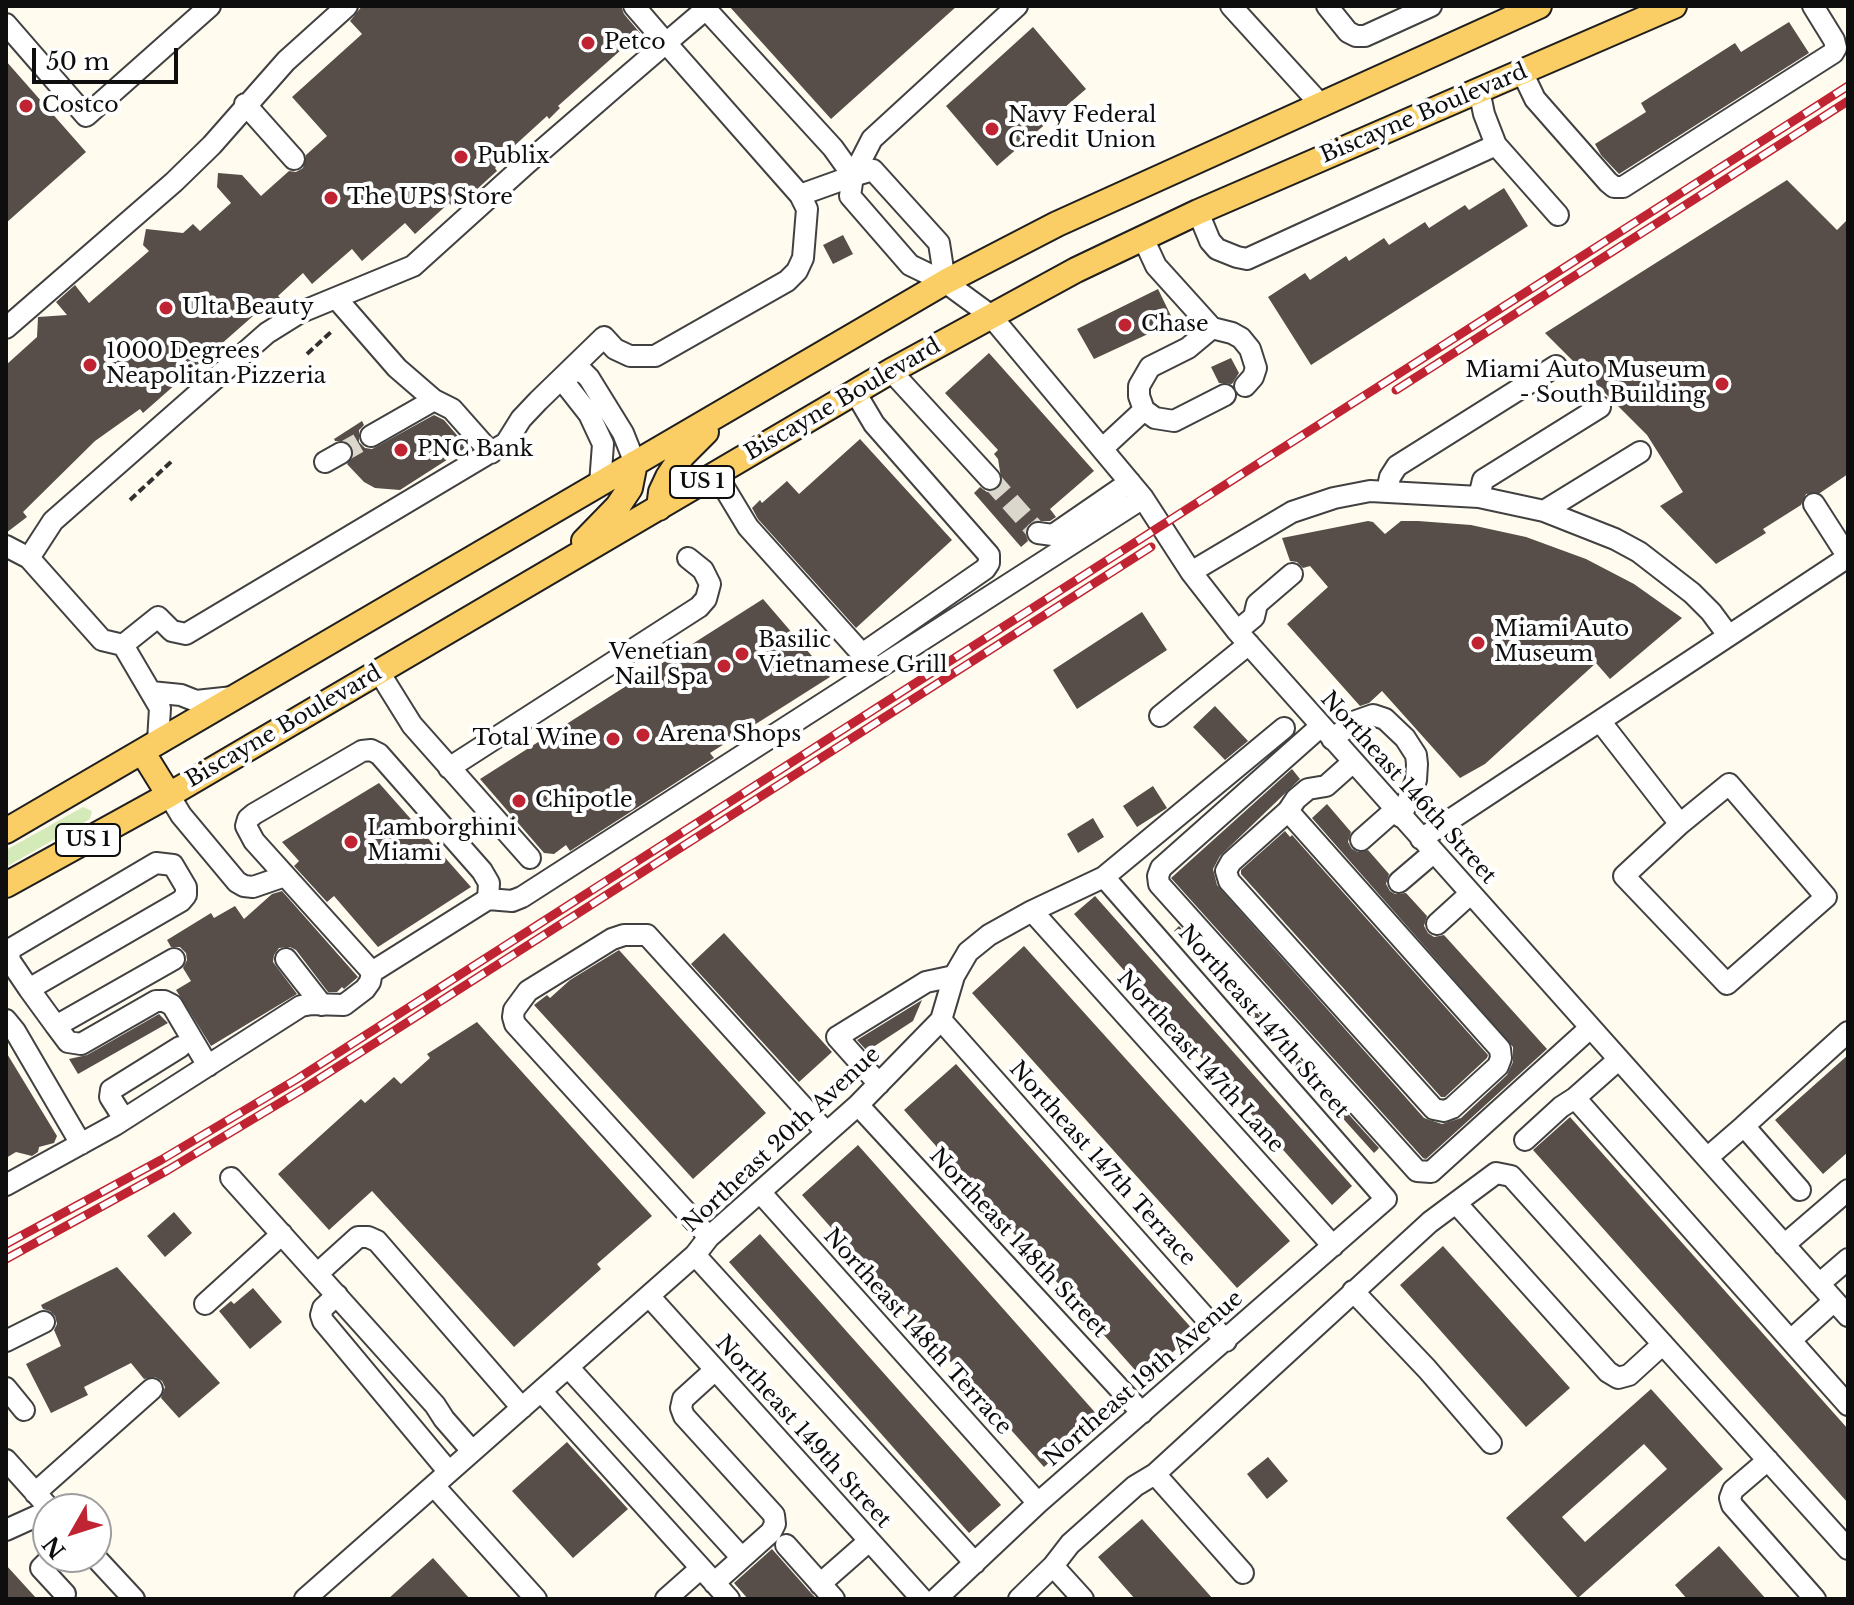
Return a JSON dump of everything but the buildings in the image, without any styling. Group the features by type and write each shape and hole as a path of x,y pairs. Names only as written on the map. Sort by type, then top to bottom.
{"main road":[{"name":"US 1","path":"6,831 945,282 1057,224 1538,6"},
{"name":"Biscayne Boulevard","path":"6,885 169,795 990,315 1198,212 1674,6"},
{"path":"659,508 665,485 682,456 734,406"},
{"path":"560,565 618,506 630,488 635,463"},
{"path":"151,747 169,795"}],"street":[{"path":"6,24 86,116 210,6"},
{"path":"6,328 174,182 212,145 286,61 347,6"},
{"path":"123,645 158,617 172,631 186,634 491,453 506,443 521,419 604,337 615,349 630,356 655,356 787,281 797,271 803,258 807,209 800,195 634,6"},
{"path":"853,176 872,139 1017,6"},
{"path":"1327,6 1348,32 1356,36 1365,36 1431,6"},
{"path":"1522,72 1535,99 1597,170 1614,187 1623,187 1833,53 1836,48 1834,40 1813,6"},
{"path":"29,558 53,521 235,359 280,323 413,266 704,7 833,148 853,176"},
{"path":"1236,8 1322,106"},
{"path":"1479,90 1496,145 1558,215"},
{"path":"245,104 294,159"},
{"path":"1198,212 1210,241 1217,249 1247,259 1496,145"},
{"path":"800,195 873,170 939,243 945,282"},
{"name":"Northeast 146th Street","path":"853,176 850,196 910,265 945,282 990,315 1136,490 1191,572 1243,638 1841,1309"},
{"path":"1143,238 1156,266 1212,328 1232,333 1250,349 1256,368 1245,386"},
{"path":"336,298 397,368 434,400 452,409 491,453"},
{"path":"1212,328 1188,348 1150,367 1139,386 1139,396 1144,410 1155,418 1174,421 1225,395"},
{"path":"1387,492 1390,477 1397,466 1556,366"},
{"path":"567,373 582,371 589,378 623,433 635,463"},
{"path":"891,371 990,479"},
{"path":"567,373 567,386 589,414 603,444 600,484"},
{"path":"855,392 874,424 989,555 985,569 862,654"},
{"path":"371,436 434,400"},
{"path":"1479,497 1483,480 1600,407"},
{"path":"1103,448 1144,410"},
{"path":"1544,511 1640,452"},
{"path":"716,474 748,527 876,670"},
{"path":"1038,533 1053,535 1136,490"},
{"path":"6,1185 124,1119 301,1006 344,1005 365,989 372,972 488,899 512,901 522,897 876,670 1136,490"},
{"path":"1191,572 1292,512 1334,498 1370,491 1479,497 1544,511 1639,552 1692,593 1728,635"},
{"path":"1399,882 1427,846 1600,721 1848,557 1814,504"},
{"path":"6,546 29,558 102,640 123,645 160,708 151,747"},
{"path":"449,768 699,607 706,599 710,584 703,570 688,558"},
{"path":"1160,716 1243,638 1257,604 1292,574"},
{"path":"379,672 412,725 530,858"},
{"path":"151,692 181,695 196,701 236,696"},
{"path":"1361,840 1398,814 1416,780 1416,755 1405,738 1385,719 1373,715 1327,733 1161,868 1159,884 1417,1171 1431,1172 1590,1028"},
{"path":"1600,721 1680,824"},
{"name":"Northeast 20th Avenue","path":"305,1599 695,1255 709,1237 858,1105 941,1020 954,976 968,952 989,935 1032,911 1104,877 1284,728"},
{"path":"372,972 248,832 248,819 362,751 371,750 379,754 482,871 489,883 488,899"},
{"path":"1288,811 1500,1049 1498,1066 1452,1108 1444,1111 1434,1109 1229,881 1226,871 1231,862 1308,789 1326,786 1353,762"},
{"path":"1729,784 1826,897 1727,984 1624,876 1680,824 1729,784"},
{"path":"169,795 181,815 237,882 253,887 285,876"},
{"path":"29,989 181,901 186,895 186,887 173,865 156,863 12,948 10,961 29,989 68,1042 81,1044 156,1001 164,1001 172,1005 208,1066"},
{"name":"Northeast 147th Street","path":"1104,877 1386,1199"},
{"path":"1437,924 1470,894"},
{"name":"Northeast 147th Lane","path":"1032,911 1333,1246"},
{"path":"709,1237 515,1024 514,1010 528,991 612,939 624,935 647,935 826,1132"},
{"path":"56,1026 174,959"},
{"path":"286,959 322,1005"},
{"path":"879,1084 837,1037 926,982 954,976"},
{"path":"6,1020 81,1144"},
{"name":"Northeast 147th Terrace","path":"941,1020 1226,1341"},
{"path":"1707,1158 1848,1032"},
{"path":"124,1119 110,1097 111,1090 180,1047"},
{"path":"1525,1140 1618,1060"},
{"path":"1575,1098 1848,1405"},
{"name":"Northeast 148th Street","path":"858,1105 1142,1413"},
{"path":"1744,1126 1800,1190"},
{"path":"1019,1599 1053,1566 1070,1544 1135,1486 1155,1474 1430,1222 1496,1173 1511,1176 1848,1549"},
{"path":"231,1178 435,1405 472,1451"},
{"path":"1784,1245 1848,1190"},
{"name":"Northeast 148th Terrace","path":"760,1192 1038,1503"},
{"name":"Northeast 19th Avenue","path":"936,1599 1038,1503 1386,1199"},
{"path":"1456,1203 1608,1372 1618,1378 1629,1375 1663,1344"},
{"path":"205,1304 282,1234"},
{"path":"317,1274 358,1237 377,1241 522,1408"},
{"path":"695,1255 975,1563"},
{"path":"1819,1284 1848,1259"},
{"path":"1353,1291 1491,1443"},
{"path":"337,1295 323,1308 323,1321 536,1599"},
{"name":"Northeast 149th Street","path":"649,1296 922,1599"},
{"path":"1791,1340 1841,1309"},
{"path":"6,1341 44,1322"},
{"path":"568,1367 742,1558"},
{"path":"666,1599 742,1558 771,1532 775,1524 774,1515 684,1416 681,1408 683,1399 715,1370"},
{"path":"6,1388 24,1410"},
{"path":"6,1460 35,1493 152,1389"},
{"path":"541,1391 729,1599"},
{"path":"1768,1460 1733,1490 1730,1498 1732,1505 1815,1599"},
{"path":"1155,1474 1243,1573"},
{"path":"6,1530 32,1518"},
{"path":"786,1545 827,1591 869,1541"},
{"path":"1053,1566 1083,1599"},
{"path":"46,1573 65,1594"},
{"path":"110,1573 134,1599"}],"path":[{"path":"307,354 331,332"},
{"path":"130,500 172,461"},
{"path":"145,471 151,479"}],"green space":[{"path":"83,807 92,811 90,819 6,867 6,850"}],"tunnel":[{"path":"341,453 371,436"},
{"path":"990,479 1038,533"}],"railway":[{"path":"6,1244 161,1160 297,1079 1848,86"},
{"path":"1396,390 1848,101"},
{"path":"6,1259 168,1170 303,1089 1151,547"}],"place":[{"name":"Petco","path":"588,43"},
{"name":"Costco","path":"26,106"},
{"name":"Navy Federal Credit Union","path":"992,129"},
{"name":"Publix","path":"461,157"},
{"name":"The UPS Store","path":"331,198"},
{"name":"Ulta Beauty","path":"166,308"},
{"name":"Chase","path":"1125,325"},
{"name":"1000 Degrees Neapolitan Pizzeria","path":"90,365"},
{"name":"Miami Auto Museum - South Building","path":"1722,384"},
{"name":"PNC Bank","path":"401,450"},
{"name":"Miami Auto Museum","path":"1478,643"},
{"name":"Basilic Vietnamese Grill","path":"742,654"},
{"name":"Venetian Nail Spa","path":"724,666"},
{"name":"Arena Shops","path":"643,735"},
{"name":"Total Wine","path":"613,739"},
{"name":"Chipotle","path":"519,801"},
{"name":"Lamborghini Miami","path":"351,842"}]}
